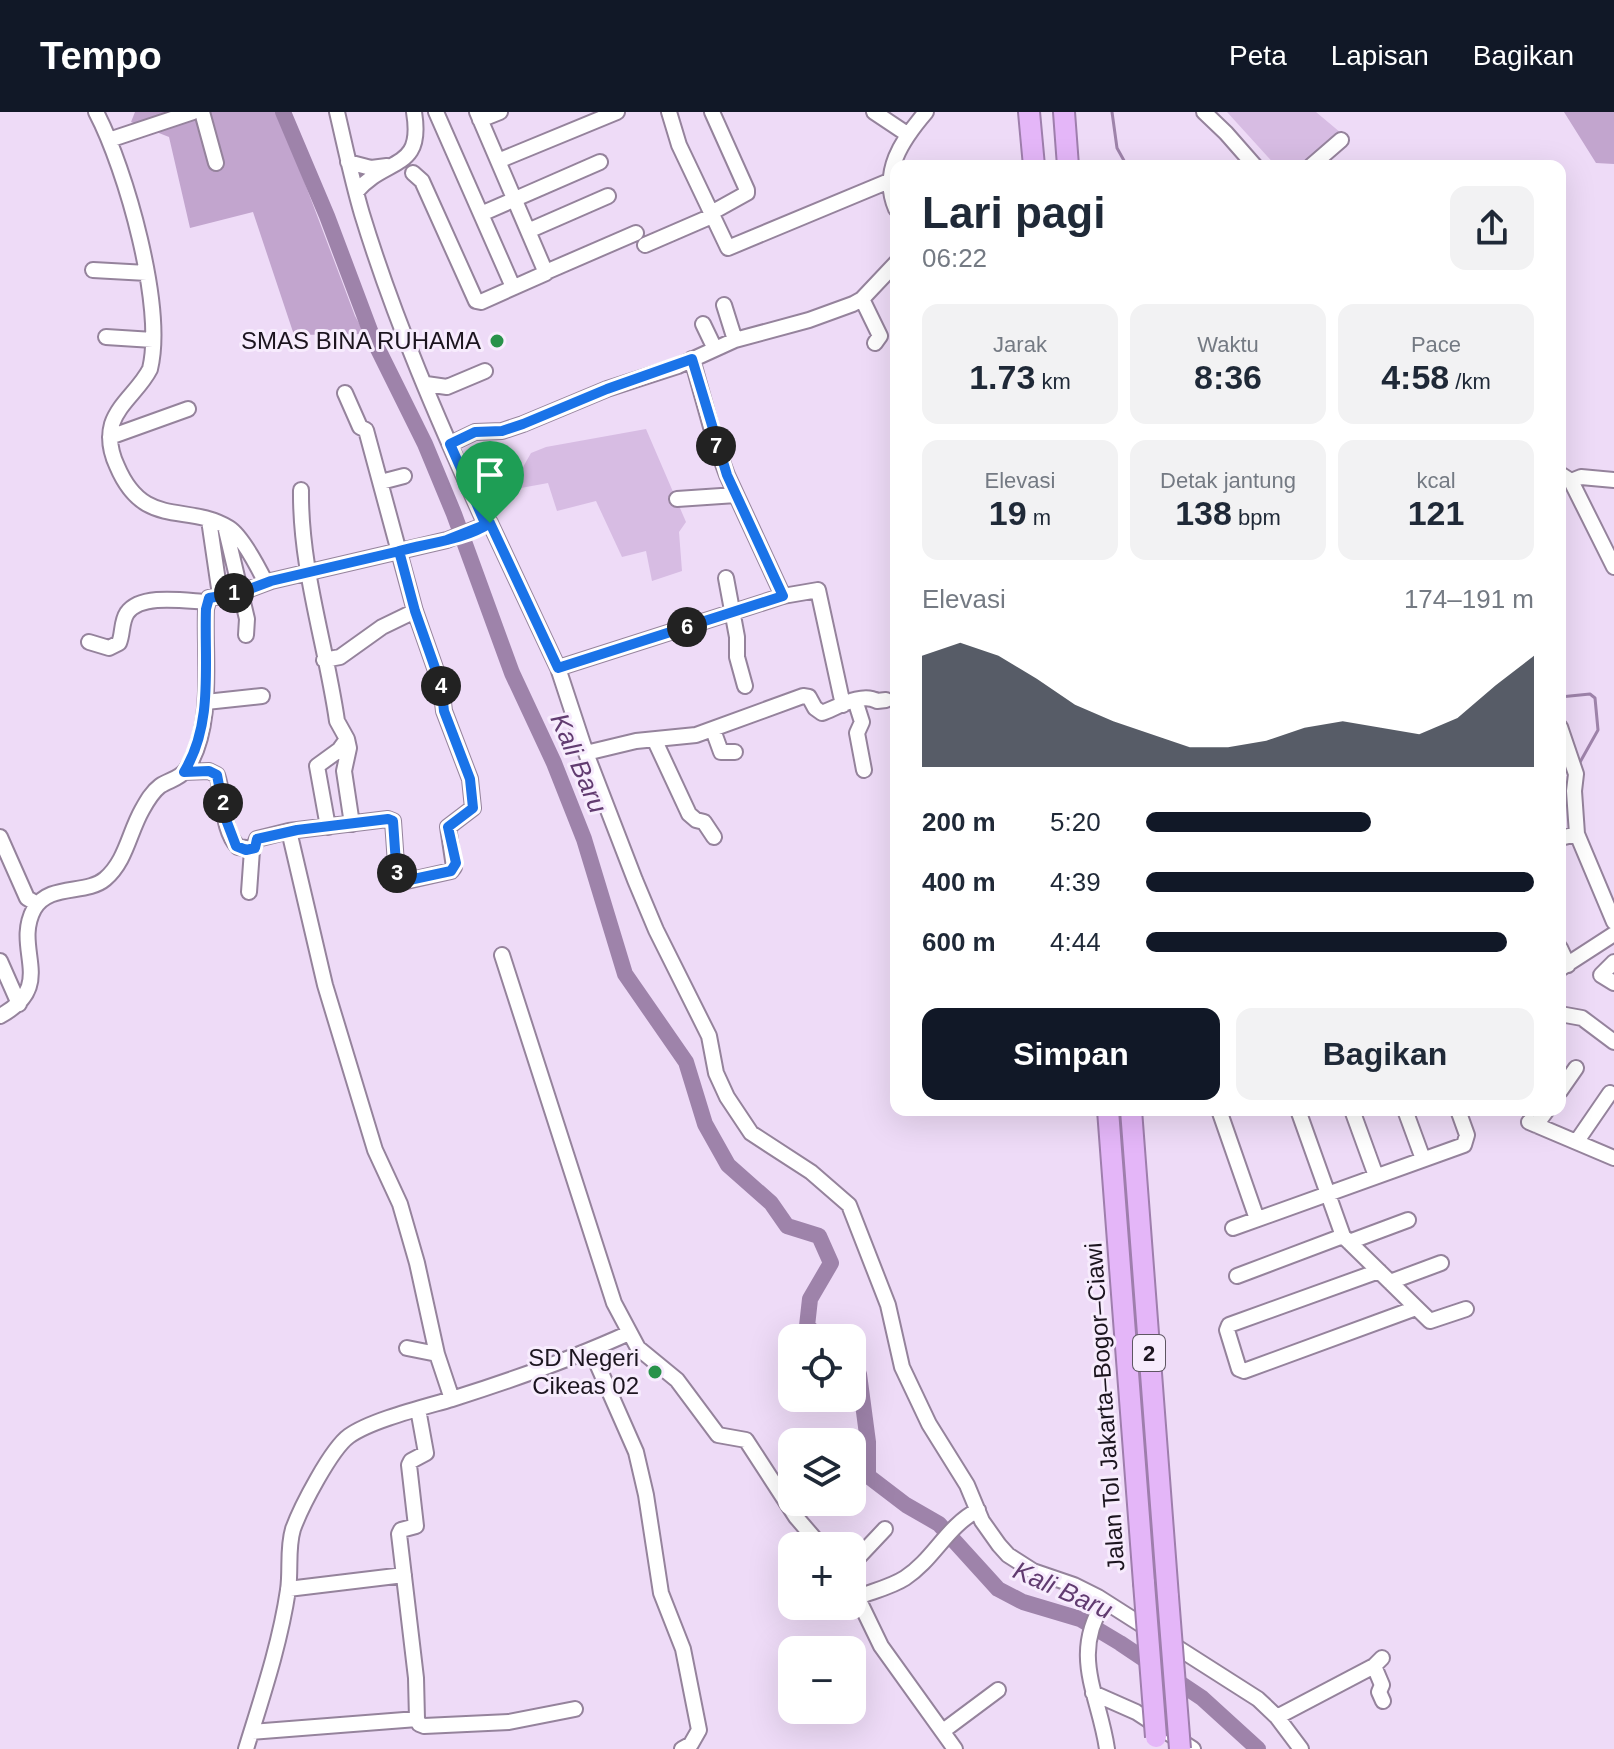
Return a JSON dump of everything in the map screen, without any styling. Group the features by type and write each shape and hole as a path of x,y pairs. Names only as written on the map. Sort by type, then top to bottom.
{"highway":[{"path":"1029,112 1033,160"},
{"path":"1064,112 1068,160"},
{"name":"Jalan Tol Jakarta–Bogor–Ciawi","path":"1108,1116 1156,1743"},
{"name":"Jalan Tol Jakarta–Bogor–Ciawi","path":"1131,1116 1180,1749"}],"street":[{"path":"96,112 109,140 141,244 153,340 150,369 116,416 110,437 119,471 145,502 165,511 209,520 236,534 266,583"},
{"path":"109,140 193,112"},
{"path":"202,112 216,163"},
{"path":"337,112 356,192 383,276 485,523 483,527 558,668 586,753 656,930 709,1036 716,1073 727,1097 751,1133 811,1172 849,1205 888,1305 902,1367 929,1424 967,1485 982,1521 1008,1555 1033,1571 1074,1585 1104,1602 1258,1699 1277,1717 1301,1749"},
{"path":"356,192 363,183 403,160 415,146 414,112"},
{"path":"436,112 513,287"},
{"path":"500,112 479,116 546,272"},
{"path":"498,161 617,112"},
{"path":"669,112 672,128 725,246 731,247 889,181"},
{"path":"645,245 712,215 747,193 712,112"},
{"path":"874,112 907,134"},
{"path":"894,160 907,134 926,112"},
{"path":"1204,112 1250,160"},
{"path":"1318,160 1341,140"},
{"path":"348,162 371,168 391,165"},
{"path":"481,214 600,162"},
{"path":"413,173 422,181 476,301 481,302 636,233"},
{"path":"890,177 890,193"},
{"path":"528,231 608,196"},
{"path":"93,270 147,273"},
{"path":"450,444 475,432 502,431 523,424 735,340 809,320 862,299 890,270"},
{"path":"862,299 880,336 875,343"},
{"path":"724,305 735,340"},
{"path":"703,324 715,349"},
{"path":"106,337 153,340"},
{"path":"692,359 716,445 783,596"},
{"path":"426,384 447,387 485,371"},
{"path":"249,892 252,850 258,838 378,819 393,821 397,878 400,882 451,871 456,863 448,827 473,808 470,779 444,711 441,685 415,611 366,429 360,427 345,393"},
{"path":"110,437 188,409"},
{"path":"381,482 404,476"},
{"path":"1566,478 1614,480"},
{"path":"1566,483 1614,567"},
{"path":"301,490 308,572 324,660 337,721 347,739 349,755 344,771 352,824"},
{"path":"677,499 736,495"},
{"path":"184,772 199,735 206,702 214,598 209,520"},
{"path":"225,526 247,619 246,635"},
{"path":"89,642 109,648 119,643 127,613 137,605 239,593 308,572 447,540 483,527"},
{"path":"726,578 745,686"},
{"path":"558,668 783,596 815,590 820,592 849,703 862,722 857,733 864,770"},
{"path":"324,660 340,657 382,627 415,611"},
{"path":"206,702 262,696"},
{"path":"586,753 636,741 690,737 803,696 809,697 822,713 867,697 886,700"},
{"path":"713,730 721,752 735,752"},
{"path":"328,827 317,766 339,750 347,739"},
{"path":"655,741 689,814 704,822 714,837"},
{"path":"1566,745 1576,774 1567,793 1577,834 1614,922"},
{"path":"0,1016 26,996 31,979 28,925 37,904 55,894 94,885 105,879 125,851 140,812 157,788 184,772 209,771 217,775 233,841 238,847 252,850"},
{"path":"1566,777 1576,774"},
{"path":"289,831 325,985 375,1150 400,1204 437,1354 452,1399"},
{"path":"1566,837 1577,834"},
{"path":"0,837 27,898 37,904"},
{"path":"1566,966 1614,934"},
{"path":"502,955 602,1270 629,1333 638,1348 677,1380 718,1435 746,1440 809,1532"},
{"path":"0,961 19,1004"},
{"path":"1614,962 1601,975 1614,983"},
{"path":"1566,1015 1582,1018 1614,1042"},
{"path":"1566,1082 1576,1068"},
{"path":"1577,1141 1610,1093"},
{"path":"1221,1116 1257,1219"},
{"path":"1300,1116 1346,1239 1430,1321 1466,1309"},
{"path":"1354,1116 1376,1176"},
{"path":"1407,1116 1423,1159"},
{"path":"1233,1228 1464,1145 1467,1135 1460,1116"},
{"path":"1540,1116 1532,1123 1614,1158"},
{"path":"1237,1276 1408,1220"},
{"path":"1390,1282 1441,1263"},
{"path":"1379,1271 1229,1325 1227,1330 1239,1369 1244,1371 1416,1308"},
{"path":"246,1749 266,1685 288,1589 289,1547 293,1530 315,1485 341,1444 355,1432 591,1350 629,1333"},
{"path":"407,1348 437,1354"},
{"path":"591,1350 636,1452 661,1593 683,1649 699,1730 691,1744 682,1749"},
{"path":"418,1409 426,1453 410,1462 416,1528 401,1530 399,1534 416,1678 417,1719 424,1726 509,1722 575,1709"},
{"path":"866,1589 907,1577 954,1526 978,1510"},
{"path":"866,1549 885,1529"},
{"path":"288,1589 404,1575"},
{"path":"1104,1602 1095,1616 1086,1656 1094,1702 1103,1720 1107,1749"},
{"path":"866,1615 881,1646 955,1749"},
{"path":"1277,1717 1378,1662 1382,1685 1379,1692 1383,1701"},
{"path":"943,1731 998,1690"},
{"path":"1093,1693 1136,1712 1193,1749"},
{"path":"252,1732 417,1719"}],"shaded area":[{"path":"135,112 278,112 355,316 365,334 294,335 253,212 190,228 169,137 131,122"},
{"path":"1227,112 1316,112 1341,133 1310,160 1271,160"},
{"path":"1564,112 1614,112 1614,164 1596,163"},
{"path":"646,429 686,522 679,532 682,571 652,581 646,551 622,557 596,501 557,511 548,483 510,490 531,453 546,447"}],"waterway":[{"name":"Kali Baru","path":"283,112 327,216 374,341 425,444 454,514 512,673 554,763 584,839 625,974 686,1062 705,1124 728,1165 771,1203 787,1226 819,1236 831,1263 810,1299 807,1324"},
{"path":"1112,112 1117,148 1124,160"},
{"path":"1566,696 1590,694 1595,698 1598,730 1579,764"},
{"name":"Kali Baru","path":"864,1412 868,1476 906,1505 939,1524 998,1589 1023,1602 1080,1619 1120,1643 1202,1698 1258,1749"}],"place":[{"name":"SMAS BINA RUHAMA","path":"497,341"},
{"name":"SD Negeri Cikeas 02","path":"655,1372"}],"route":[{"path":"490,523 447,540 411,548 271,581 239,593 209,598 206,609 205,711 184,772 209,771 217,775 225,817 236,846 252,850 257,839 264,837 388,819 393,821 397,878 400,882 451,871 454,867 456,863 448,827 473,808 474,801 470,779 444,711 441,685 415,611 399,551 447,540 476,531 490,523 558,668 783,596 727,475 692,359 607,389 523,424 502,431 475,432 450,444 485,523 490,523"}]}
